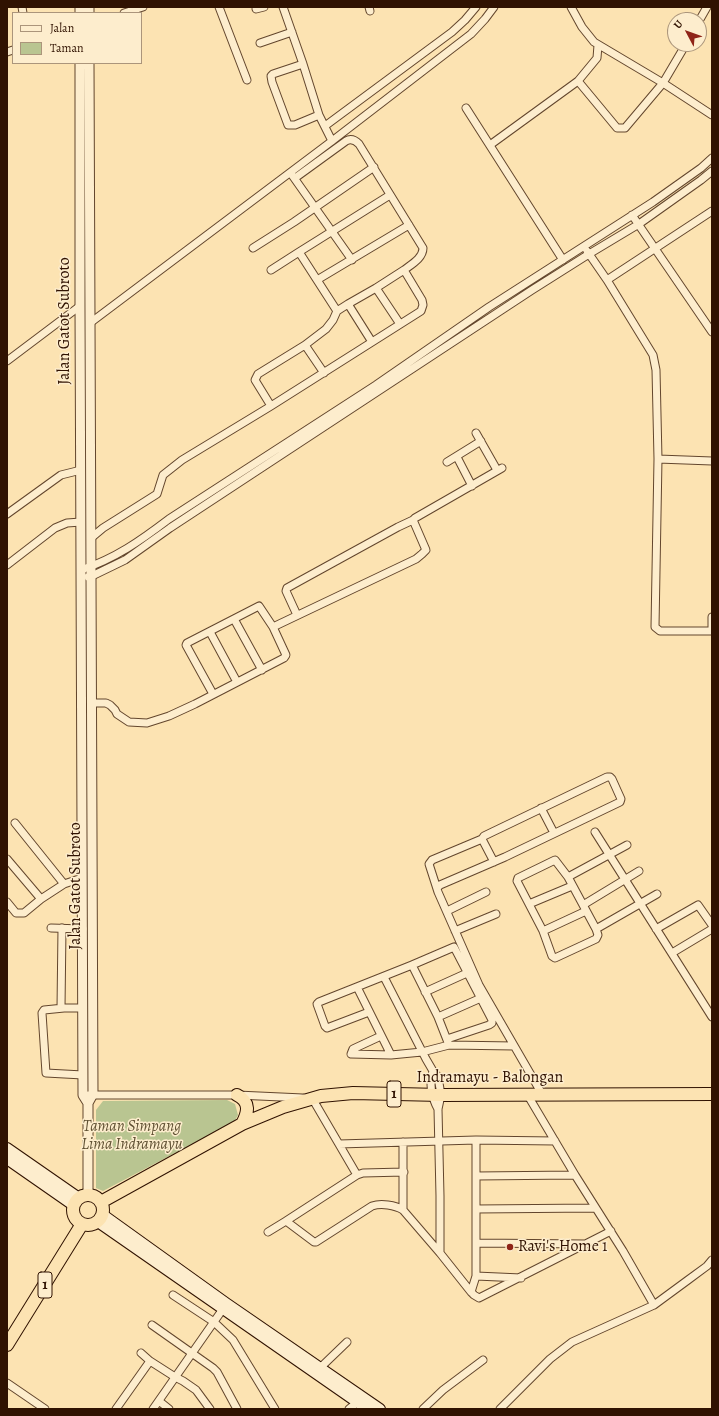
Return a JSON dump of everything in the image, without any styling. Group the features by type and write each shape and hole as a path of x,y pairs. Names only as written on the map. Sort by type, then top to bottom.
{"highway":[{"name":"Indramayu - Balongan","path":"101,1202 242,1124 283,1107 311,1098 353,1093 712,1094"},
{"path":"237,1095 243,1100 247,1109 247,1114 242,1124"},
{"path":"98,1198 101,1202 103,1208 100,1218 90,1225 82,1224 74,1217 72,1210 80,1199 98,1198"},
{"name":"1","path":"7,1345 82,1224"}],"main road":[{"path":"7,1148 80,1199"},
{"path":"7,1159 80,1199"},
{"path":"100,1218 220,1313 367,1409"},
{"path":"220,1313 320,1368 356,1403 380,1409"}],"street":[{"path":"127,12 143,7"},
{"path":"219,7 246,80"},
{"path":"256,9 264,7"},
{"path":"283,7 320,115 331,140"},
{"path":"325,127 452,32 476,7"},
{"path":"292,175 331,140 471,34 494,7"},
{"path":"571,7 588,36 598,45 663,83 712,115"},
{"path":"260,43 292,32"},
{"path":"490,145 578,81 597,58 598,45"},
{"path":"578,81 617,128 625,128 663,83 681,52"},
{"name":"Jalan Gatot Subroto","path":"80,64 81,574 93,1025 80,1199"},
{"name":"Jalan Gatot Subroto","path":"87,817 93,703 88,64"},
{"path":"303,64 273,74 271,79 288,125 295,125 320,115"},
{"path":"466,108 563,260"},
{"path":"90,321 292,175 326,155 349,139 356,140 421,244 423,253 404,270 337,311 333,320 326,329 256,376 255,380 271,406"},
{"path":"81,574 91,567 121,553 141,540 169,519 376,385 490,307 653,202 684,181 712,158"},
{"path":"253,248 294,222 374,167"},
{"path":"81,574 92,576 125,560 176,524 532,290 639,224 712,171"},
{"path":"292,175 352,260"},
{"path":"271,270 390,195"},
{"path":"607,280 712,211"},
{"path":"632,215 712,332"},
{"path":"318,280 409,225"},
{"path":"585,246 655,360 658,459 655,627 660,631 712,631 712,617"},
{"path":"299,252 337,311"},
{"path":"91,538 157,494 163,475 182,460 324,373 421,311 423,305 420,296 404,270"},
{"path":"528,283 532,290"},
{"path":"376,288 400,324"},
{"path":"348,304 372,342"},
{"path":"7,361 80,309"},
{"path":"304,345 324,373"},
{"path":"297,615 286,591 287,588 398,527 414,520 417,516 472,486 499,469 476,433"},
{"path":"447,462 481,441"},
{"path":"456,456 472,486"},
{"path":"658,459 712,461"},
{"path":"7,514 60,475 81,470"},
{"path":"273,627 416,559 426,550 414,520"},
{"path":"7,565 55,528 67,523 81,522"},
{"path":"93,703 106,703 110,705 121,718 129,722 147,723 169,716 262,670 285,657 273,627 259,606 187,643 186,645 213,694"},
{"path":"234,619 262,670"},
{"path":"210,632 237,682"},
{"path":"437,888 440,885 494,862 620,802 621,799 612,779 609,776 484,836 482,839 430,862 429,867 437,888 479,985 542,1094"},
{"path":"541,808 554,833"},
{"path":"15,823 64,884"},
{"name":"Jalan Gatot Subroto","path":"87,831 82,878 83,1074 88,1097"},
{"path":"595,832 712,1017"},
{"path":"482,839 494,862"},
{"path":"568,877 627,846"},
{"path":"7,859 41,899"},
{"path":"555,860 568,877 598,935 596,939 554,958 543,931 517,881 518,878 555,860"},
{"path":"543,931 585,908 639,871"},
{"path":"7,902 16,913 24,914 41,899 64,884 82,878"},
{"path":"529,904 572,886"},
{"path":"447,911 486,892"},
{"path":"596,929 657,894"},
{"path":"656,929 698,905 712,925"},
{"path":"455,931 496,914"},
{"path":"51,928 83,928"},
{"path":"61,1008 62,928"},
{"path":"672,953 712,929"},
{"path":"368,1012 328,1028 325,1026 317,1005 318,1003 384,977 453,947 492,1020 490,1025 422,1052 391,1055 351,1054 353,1049 381,1036"},
{"path":"412,965 438,1017 448,1042"},
{"path":"425,992 467,973"},
{"path":"384,977 422,1052 438,1077 436,1094 439,1142 440,1252"},
{"path":"357,987 368,1012 391,1055"},
{"path":"438,1017 480,998"},
{"path":"83,1008 44,1010 42,1013 46,1072 83,1074"},
{"path":"83,1026 93,1025"},
{"path":"448,1042 514,1046"},
{"path":"527,1094 595,1208 611,1231 654,1305"},
{"path":"88,1097 237,1095 311,1098 356,1175"},
{"path":"339,1144 476,1140 554,1141"},
{"path":"471,1292 476,1276 476,1140"},
{"path":"403,1142 403,1210"},
{"path":"268,1232 356,1175 363,1173 404,1172"},
{"path":"476,1176 575,1175"},
{"path":"286,1221 316,1242 372,1206 395,1206 403,1210 440,1252 471,1292 479,1298 611,1231"},
{"path":"476,1209 595,1208"},
{"path":"476,1243 586,1244"},
{"path":"500,1409 550,1359 572,1342 654,1305 712,1260"},
{"path":"476,1276 521,1278"},
{"path":"173,1295 220,1313 233,1340 275,1409"},
{"path":"153,1409 220,1313"},
{"path":"152,1325 213,1368 217,1372 237,1409"},
{"path":"320,1368 347,1342"},
{"path":"141,1354 196,1390 210,1409"},
{"path":"423,1409 443,1390 483,1360"},
{"path":"116,1409 150,1361"},
{"path":"7,1383 45,1409"},
{"path":"159,1401 169,1409"}],"green space":[{"name":"Taman Simpang Lima Indramayu","path":"227,1100 235,1104 238,1115 234,1122 103,1191 96,1188 96,1110 103,1101"}],"place":[{"name":"Ravi's Home 1","path":"510,1247"}]}
